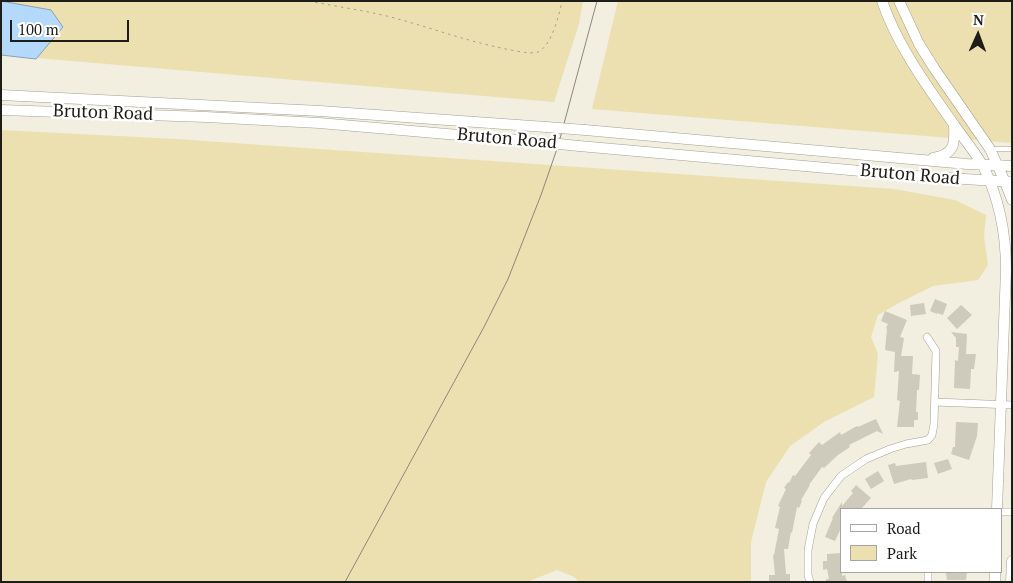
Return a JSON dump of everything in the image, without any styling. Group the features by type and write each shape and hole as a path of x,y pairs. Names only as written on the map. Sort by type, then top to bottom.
{"main road":[{"path":"882,1 886,14 906,53 982,165 999,212 1005,242 1009,291 1001,404 997,508"},
{"path":"899,1 919,44 990,149 998,166 1009,182 1012,200"},
{"name":"Bruton Road","path":"1,95 330,112 546,127 922,160 1012,166"},
{"path":"206,105 206,117"},
{"name":"Bruton Road","path":"1,110 319,122 917,176 1009,182"},
{"path":"922,160 947,154 954,143 954,124"},
{"path":"1011,582 1012,561"}],"street":[{"path":"810,582 808,575 808,550 813,524 824,498 841,476 866,459 906,444 928,440 932,435 936,351 927,337"},
{"path":"935,402 1012,404"}],"lane":[{"path":"990,149 1012,149"}],"path":[{"path":"309,1 398,19 482,44 535,53 541,50 550,38 562,1"}],"green space":[{"path":"1,1 583,1 579,24 554,102 1,55"},
{"path":"618,1 1012,1 1012,143 592,109"},
{"path":"1,130 176,139 894,189 955,200 986,215 984,236 988,265 978,280 933,286 878,315 871,337 878,354 874,397 824,422 790,446 766,482 751,542 751,582 579,582 574,577 557,570 527,582 1,582"}],"water":[{"path":"1,1 51,10 63,27 36,59 1,55"}],"building":[{"path":"935,299 947,304 943,315 930,311"},
{"path":"924,303 926,314 911,316 910,305"},
{"path":"961,305 972,315 957,329 947,318"},
{"path":"885,311 907,320 900,337 904,338 901,356 913,356 912,374 920,375 916,412 918,412 918,420 914,420 914,427 897,427 900,401 897,400 899,371 894,372 895,352 885,350 886,328 888,324 881,321"},
{"path":"951,332 967,334 966,354 976,354 974,369 971,369 970,389 954,388 955,360 958,361 959,347 956,347 956,338"},
{"path":"876,419 883,434 877,431 849,445 850,447 824,468 822,467 809,485 799,508 797,507 788,549 784,549 786,574 790,574 790,582 769,582 769,575 775,575 773,555 779,529 775,528 780,507 778,506 786,489 784,488 811,455 809,453 819,442 822,445 840,432 841,435 857,426"},
{"path":"956,422 978,423 977,436 969,460 951,454 953,447 955,447"},
{"path":"948,459 952,469 938,474 934,463"},
{"path":"926,462 928,478 911,479 894,484 888,465 895,463 896,466"},
{"path":"878,471 884,481 871,489 865,479"},
{"path":"856,485 871,498 862,508 840,508 840,530 835,541 825,537 832,518 842,502 842,506 853,493 851,491"},
{"path":"840,553 840,573 842,573 842,576 845,575 847,582 826,582 826,579 829,579 827,569 823,570 823,561 827,561 827,554"},
{"path":"946,573 967,573 966,580 947,580"}],"tram line":[{"path":"345,582 484,327 508,279 558,146 597,1"}]}
